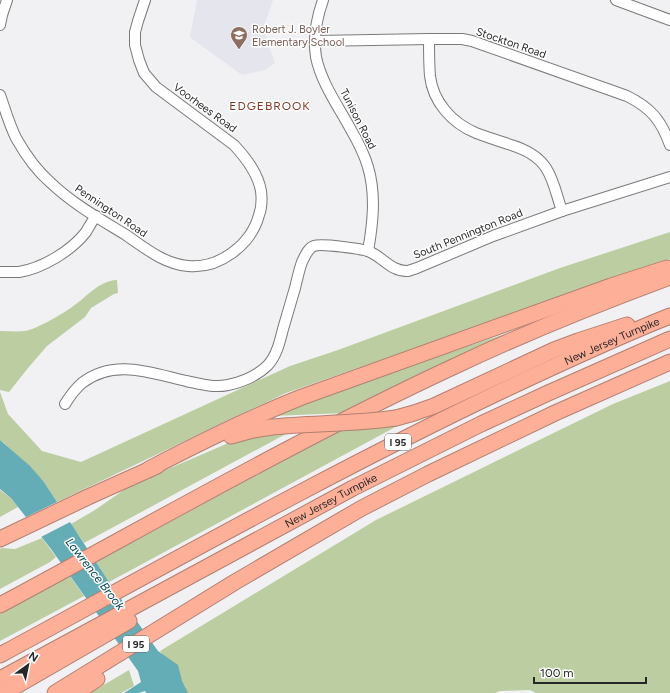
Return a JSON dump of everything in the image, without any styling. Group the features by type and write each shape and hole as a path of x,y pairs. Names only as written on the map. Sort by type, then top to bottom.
{"highway":[{"path":"149,469 272,409 302,397 610,286 670,267"},
{"path":"0,605 321,432 442,372 580,312 670,277"},
{"path":"5,536 149,469 215,441 253,430 272,427 378,420 396,418 414,413 434,406 554,350 597,334 670,311"},
{"name":"New Jersey Turnpike","path":"0,655 408,436 601,345 670,316"},
{"name":"New Jersey Turnpike","path":"89,637 149,604 204,568 420,454 546,394 670,339"},
{"name":"New Jersey Turnpike","path":"110,665 167,629 190,617 235,582 362,508 428,474 555,413 670,362"},
{"path":"0,679 89,637"},
{"path":"4,693 89,637"},
{"path":"76,693 110,665"},
{"name":"I 95","path":"55,693 110,665"}],"street":[{"path":"0,25 7,0"},
{"name":"Voorhees Road","path":"146,0 135,32 135,45 144,73 156,87 234,144 250,164 257,176 261,190 259,216 250,235"},
{"name":"Tunison Road","path":"323,0 318,13 315,41 316,56 319,68 326,84 360,146 368,167 372,188 373,208 372,230 368,251"},
{"path":"616,0 670,20"},
{"path":"429,39 431,81 437,99 444,110 453,119 476,133 520,148 537,158 546,167 551,176 562,211"},
{"name":"Stockton Road","path":"315,41 429,39 462,39 472,41 627,96 639,102 658,120 666,132 670,145"},
{"name":"Pennington Road","path":"0,95 15,136 37,169 66,196 159,257 171,262 188,266 200,266 215,262 229,255 250,235"},
{"name":"South Pennington Road","path":"64,404 82,383 95,375 120,368 136,369 211,386 227,385 239,382 260,372 275,355 300,266 308,250 313,246 335,246 368,251 399,270 408,271 493,236 562,211 670,177"},
{"path":"0,272 19,272 46,263 74,244 86,232 96,216"}],"shaded area":[{"name":"Robert J. Boyler Elementary School","path":"197,0 273,0 263,29 275,63 265,70 242,75 191,38 190,36"}],"green space":[{"path":"670,232 670,259 286,393 57,502 44,482 0,440 0,392 8,414 42,451 81,462 290,366 338,350 560,268"},
{"path":"117,280 118,293 91,308 85,317 47,346 9,392 0,390 0,331 30,330 68,310 98,286"},
{"path":"530,326 345,413 273,416 324,393"},
{"path":"670,381 670,693 536,693 530,690 500,691 495,693 186,693 160,651 376,520 613,404"},
{"path":"401,424 109,582 96,562 344,428"},
{"path":"295,429 84,543 71,524 95,510 131,485 240,438"},
{"path":"0,490 11,498 18,507 0,517"},
{"path":"42,538 56,557 50,562 0,589 0,549 15,549"},
{"path":"70,576 84,596 0,641 0,613"},
{"path":"129,670 134,686 121,693 90,693"}],"water":[{"name":"Lawrence Brook","path":"0,440 30,466 44,482 109,582 158,651 178,665 182,681 188,693 146,693 145,691 139,693 124,693 141,682 138,671 51,549 11,498 0,489"}],"pier":[{"path":"59,501 72,521 39,538 24,518"}],"place":[{"name":"Robert J. Boyler Elementary School","path":"239,50"}],"district":[{"name":"EDGEBROOK","path":"270,106"}]}
